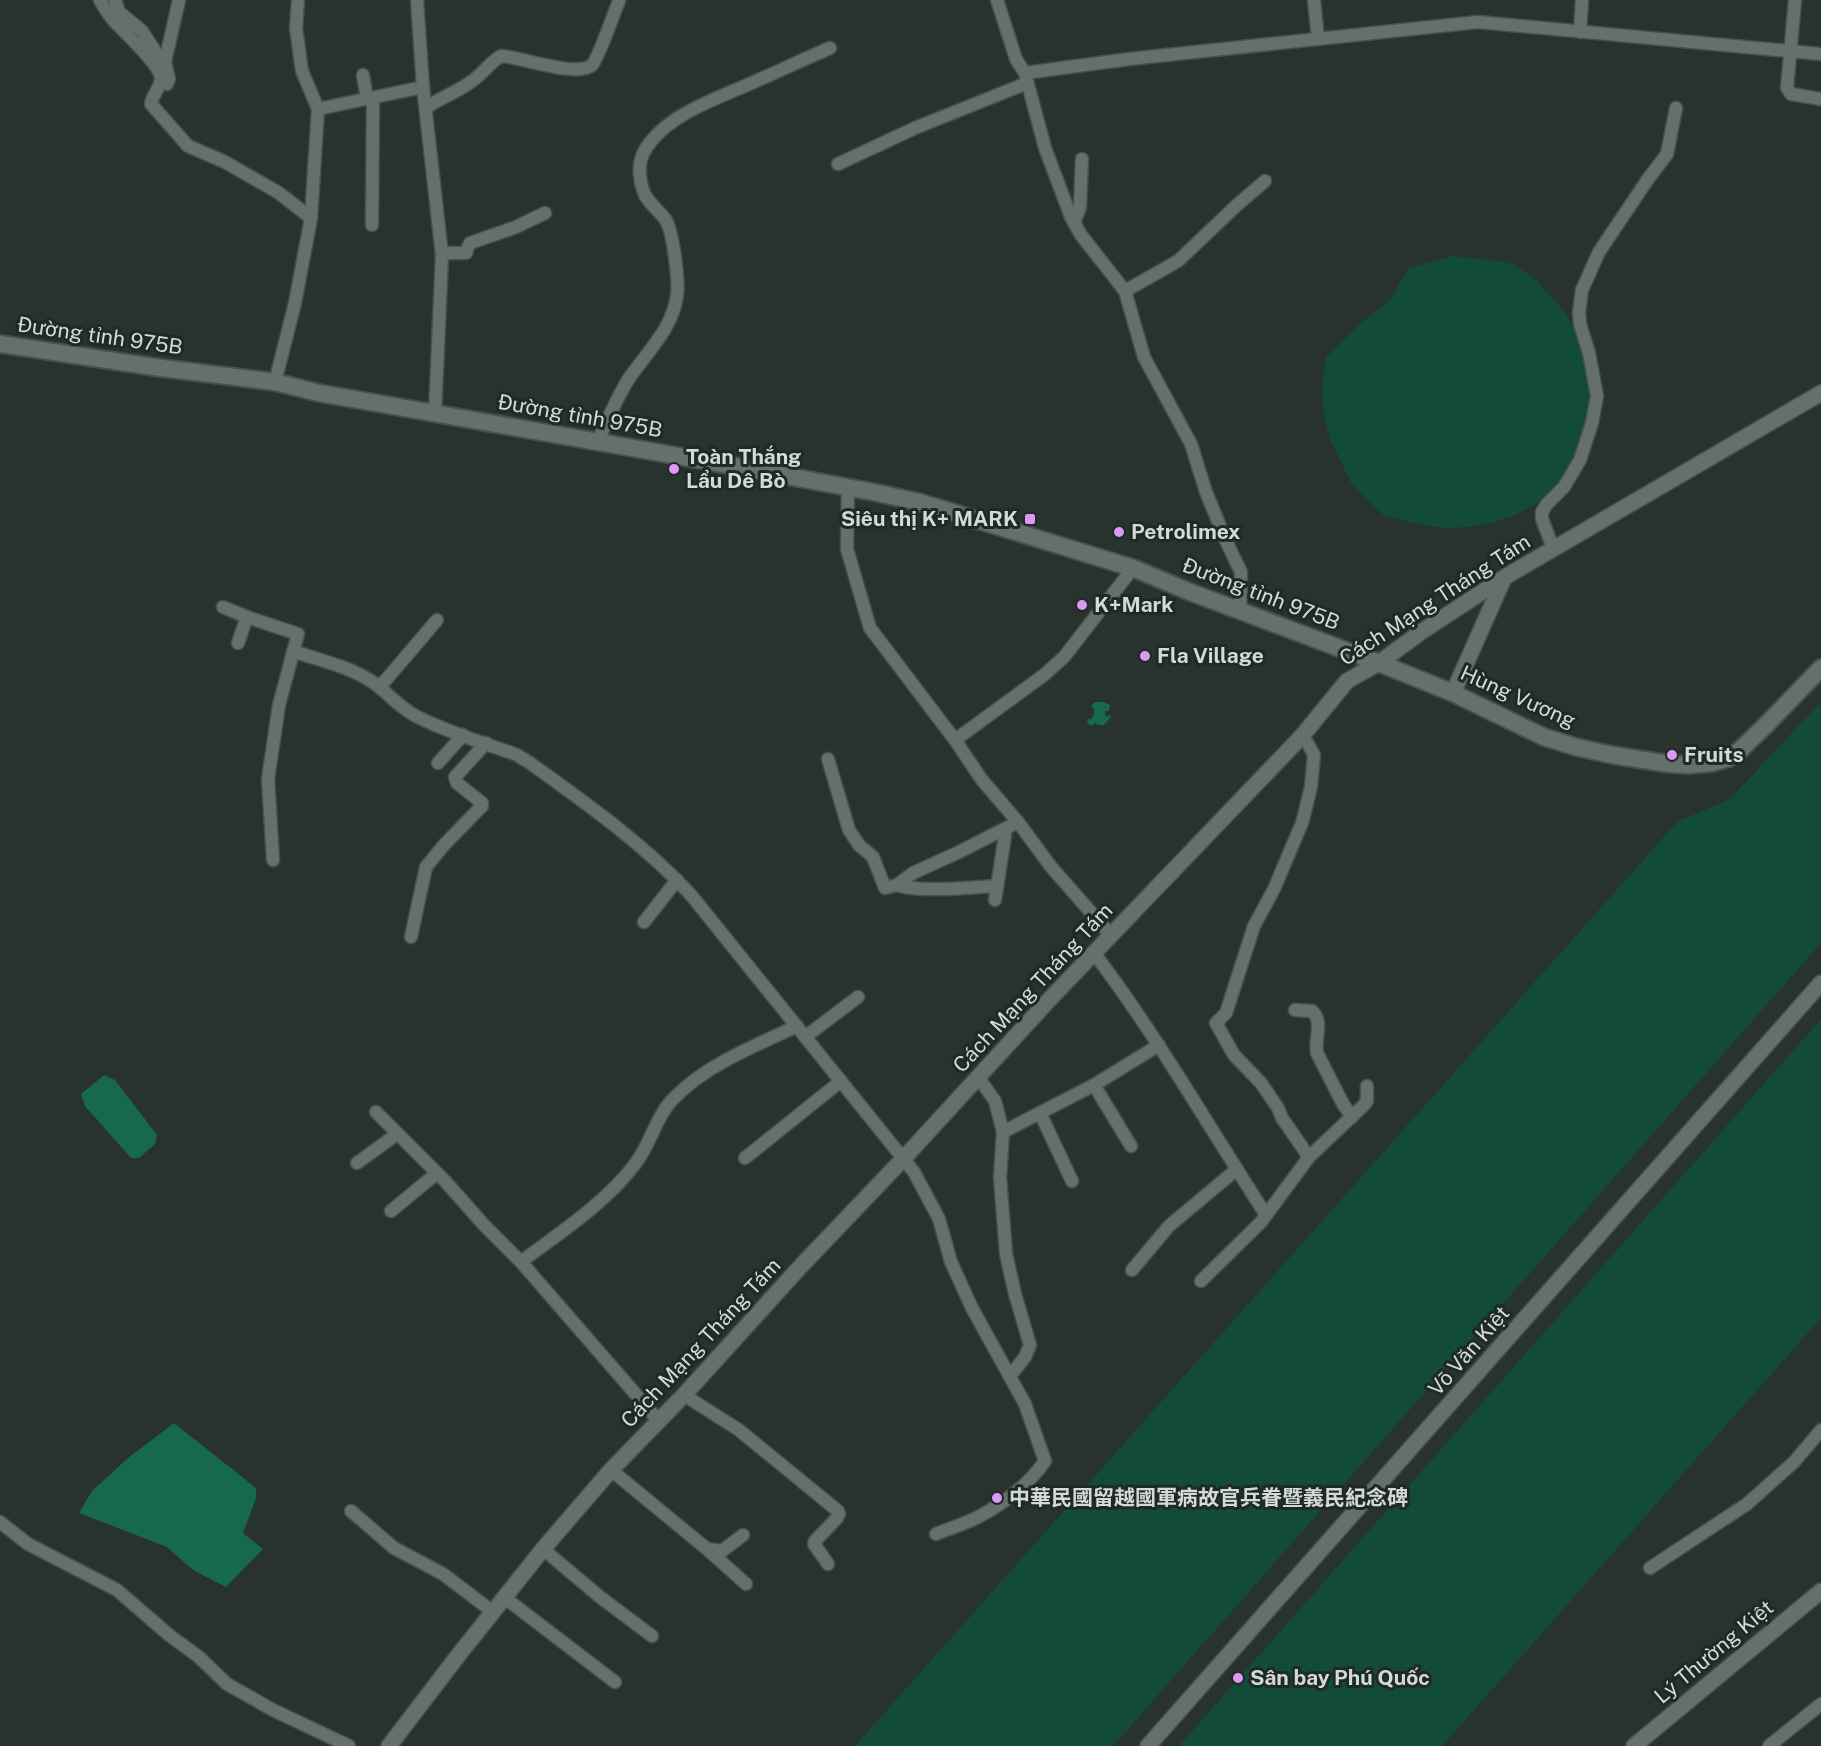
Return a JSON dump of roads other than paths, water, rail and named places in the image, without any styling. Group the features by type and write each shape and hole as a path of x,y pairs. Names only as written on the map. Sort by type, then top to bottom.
{"main road":[{"name":"Đường tỉnh 975B","path":"0,344 275,382 318,393 848,487 919,502 1133,568 1190,592 1379,663"},
{"name":"Hùng Vương","path":"1379,663 1453,693 1544,737 1612,755 1689,765 1711,763 1729,758 1740,750 1821,668"}],"street":[{"path":"100,0 112,18 141,48 161,75 151,104 188,146 225,162 279,193 311,218"},
{"path":"115,0 119,12 142,31 165,62"},
{"path":"157,110 169,79 165,62 179,0"},
{"path":"275,382 295,303 311,218 318,109 302,71 296,28 298,0"},
{"path":"417,0 423,87 442,255 435,414"},
{"path":"997,0 1016,59 1026,78 1046,148 1074,223 1125,291 1144,357 1191,444 1206,492 1241,572 1240,610"},
{"path":"1314,0 1318,39"},
{"path":"1580,32 1582,0"},
{"path":"1795,0 1786,88 1791,94 1821,99"},
{"path":"426,108 476,79 501,56 570,69 584,69 591,66 597,57 619,1"},
{"path":"838,164 1026,78 1129,59 1478,22 1821,54"},
{"path":"597,442 629,378 666,328 674,310 678,292 671,230 666,220 645,195 640,176 644,151 669,125 702,104 830,48"},
{"path":"363,75 370,98 372,225"},
{"path":"318,109 423,87"},
{"path":"1553,548 1542,519 1542,512 1546,504 1564,487 1580,460 1592,423 1597,396 1589,353 1580,324 1582,290 1599,252 1667,154 1676,108"},
{"path":"1074,223 1080,207 1082,159"},
{"path":"1125,291 1191,252 1237,205 1265,181"},
{"path":"442,255 466,253 470,243 516,227 545,213"},
{"name":"Cách Mạng Tháng Tám","path":"389,1746 493,1612 611,1470 684,1395 1094,952 1302,736 1347,681 1379,663 1420,632 1505,577 1821,393"},
{"path":"848,487 847,549 870,628 956,740 982,780 1018,822 1052,868 1111,935"},
{"path":"956,740 1044,675 1064,657 1133,568"},
{"path":"1453,693 1505,577"},
{"path":"223,607 298,634 279,705 268,779 273,860"},
{"path":"238,644 247,617"},
{"path":"378,686 385,681 437,620"},
{"path":"293,651 348,670 369,680 413,715 517,755 629,836 677,880 904,1158 939,1219 957,1277 1025,1404 1045,1461 1025,1484 1004,1501 978,1517 936,1534"},
{"path":"438,763 463,735"},
{"path":"1302,736 1314,755 1311,787 1302,823 1274,889 1254,926 1226,1013 1216,1023 1234,1055 1261,1083 1309,1156"},
{"path":"411,937 426,867 482,806 482,803 457,783 455,777 486,743"},
{"path":"828,759 849,830 859,845 873,857 885,888 897,885 913,873 1018,822"},
{"path":"995,900 1004,830"},
{"path":"644,922 677,880"},
{"path":"897,885 908,888 997,886"},
{"path":"1094,952 1127,996 1266,1215"},
{"name":"Võ Văn Kiệt","path":"1148,1746 1821,983"},
{"path":"805,1037 858,997"},
{"path":"1295,1010 1312,1011 1317,1016 1317,1053 1342,1104 1352,1117"},
{"path":"521,1262 604,1197 621,1180 649,1144 661,1116 673,1098 721,1062 797,1026"},
{"path":"1003,1132 1094,1085 1159,1045"},
{"path":"978,1077 994,1101 1003,1132 1000,1177 1006,1254 1029,1345 1025,1358 1010,1376"},
{"path":"745,1158 841,1081"},
{"path":"1094,1085 1131,1146"},
{"path":"1201,1281 1266,1215 1309,1156 1367,1101 1367,1086"},
{"path":"376,1112 521,1262 659,1421"},
{"path":"1040,1113 1072,1181"},
{"path":"357,1163 397,1134"},
{"path":"1132,1270 1169,1226 1237,1169"},
{"path":"391,1211 437,1173"},
{"path":"684,1395 739,1430 838,1511 837,1518 814,1544 828,1564"},
{"path":"1650,1568 1729,1517 1754,1498 1794,1462 1821,1430"},
{"path":"611,1470 746,1584"},
{"path":"351,1511 394,1548 443,1574 493,1612"},
{"path":"0,1522 28,1544 117,1590 169,1635 199,1657 227,1684 273,1710 349,1746"},
{"path":"707,1549 722,1551 743,1535"},
{"path":"543,1550 652,1636"},
{"name":"Lý Thường Kiệt","path":"1634,1746 1821,1591"},
{"path":"505,1598 615,1682"},
{"path":"1768,1746 1821,1704"}],"place":[{"name":"Toàn Thắng Lẩu Dê Bò","path":"674,469"},
{"name":"Siêu thị K+ MARK","path":"1030,519"},
{"name":"Petrolimex","path":"1119,532"},
{"name":"K+Mark","path":"1082,605"},
{"name":"Fla Village","path":"1145,656"},
{"name":"Fruits","path":"1672,755"},
{"name":"中華民國留越國軍病故官兵眷暨義民紀念碑","path":"997,1498"},
{"name":"Sân bay Phú Quốc","path":"1238,1678"}]}
